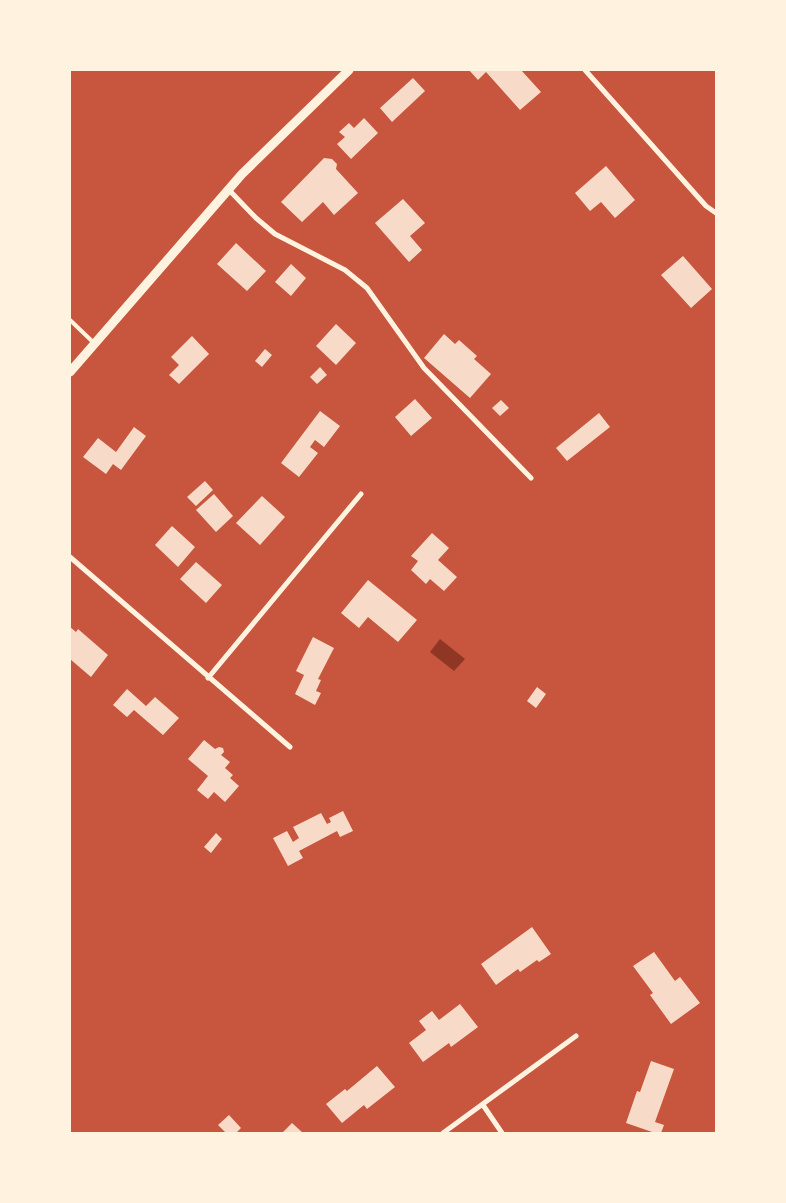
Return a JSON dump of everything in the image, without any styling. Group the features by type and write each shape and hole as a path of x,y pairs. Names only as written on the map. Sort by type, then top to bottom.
{"street":[{"path":"70,372 242,174 349,70"},
{"path":"585,70 706,206 716,213"},
{"path":"229,190 256,218 275,234 345,270 367,288 424,368 531,478"},
{"path":"208,678 361,494"},
{"path":"70,557 290,747"},
{"path":"443,1133 576,1036"},
{"path":"483,1105 502,1133"}],"lane":[{"path":"70,320 95,344"}],"shaded area":[{"path":"440,639 465,659 454,671 430,652"}],"building":[{"path":"469,70 521,70 541,92 520,110 486,72 478,80"},
{"path":"413,78 425,91 392,122 380,108"},
{"path":"364,118 378,133 351,159 337,144 345,137 339,132 349,123 354,128"},
{"path":"324,158 332,159 337,164 336,169 358,193 334,215 323,202 302,222 281,202"},
{"path":"606,166 635,200 615,218 601,202 590,211 575,193"},
{"path":"403,199 425,223 410,236 422,250 409,262 375,223"},
{"path":"236,243 266,271 247,291 217,264"},
{"path":"683,256 712,289 691,308 661,275"},
{"path":"291,264 306,278 291,296 275,282"},
{"path":"336,324 356,343 336,365 316,346"},
{"path":"444,334 455,344 459,340 477,356 474,359 491,374 470,398 424,358"},
{"path":"192,336 209,354 179,384 169,375 179,365 171,357"},
{"path":"265,349 272,355 262,367 255,361"},
{"path":"320,367 327,375 317,384 310,377"},
{"path":"415,399 432,418 411,436 395,417"},
{"path":"501,400 509,408 500,416 492,408"},
{"path":"320,411 340,426 324,447 315,440 310,447 318,453 299,477 281,463"},
{"path":"599,413 610,427 567,461 556,448"},
{"path":"134,427 146,436 121,470 113,464 106,474 83,457 98,438 116,452"},
{"path":"205,481 213,490 196,506 187,497"},
{"path":"214,494 233,516 216,532 196,510"},
{"path":"262,496 285,517 260,545 236,523"},
{"path":"172,526 195,547 178,567 155,545"},
{"path":"432,533 449,548 438,560 457,577 444,591 430,579 426,584 411,570 418,561 411,556"},
{"path":"196,562 222,585 206,603 180,579"},
{"path":"368,580 417,620 398,642 368,617 359,628 341,613"},
{"path":"70,627 76,632 78,629 108,655 91,677 70,659"},
{"path":"313,637 334,648 318,679 321,680 316,691 321,693 315,705 295,694 304,675 296,671"},
{"path":"537,687 546,694 536,708 527,701"},
{"path":"127,689 146,706 155,697 179,718 163,735 134,710 127,717 113,705"},
{"path":"204,740 215,749 223,748 224,752 221,755 230,762 225,768 233,775 230,778 239,786 225,802 214,792 208,799 197,790 208,776 188,759"},
{"path":"343,811 353,831 340,837 337,831 299,851 303,858 288,866 273,838 287,831 293,842 299,838 293,827 321,813 327,824 331,822 329,818"},
{"path":"216,833 222,839 211,853 204,847"},
{"path":"532,927 551,954 539,962 537,960 520,972 518,969 496,985 481,964"},
{"path":"654,952 675,981 680,977 700,1003 671,1024 650,995 653,993 633,966"},
{"path":"460,1004 478,1027 451,1047 449,1043 423,1062 409,1043 426,1030 419,1021 432,1011 439,1020"},
{"path":"651,1061 674,1069 655,1122 664,1125 661,1133 655,1133 626,1123 637,1091 640,1092"},
{"path":"377,1066 395,1087 367,1109 364,1105 342,1123 326,1104 345,1089 347,1091"},
{"path":"229,1115 241,1128 236,1133 226,1133 218,1125"},
{"path":"292,1123 303,1133 282,1133"}]}
